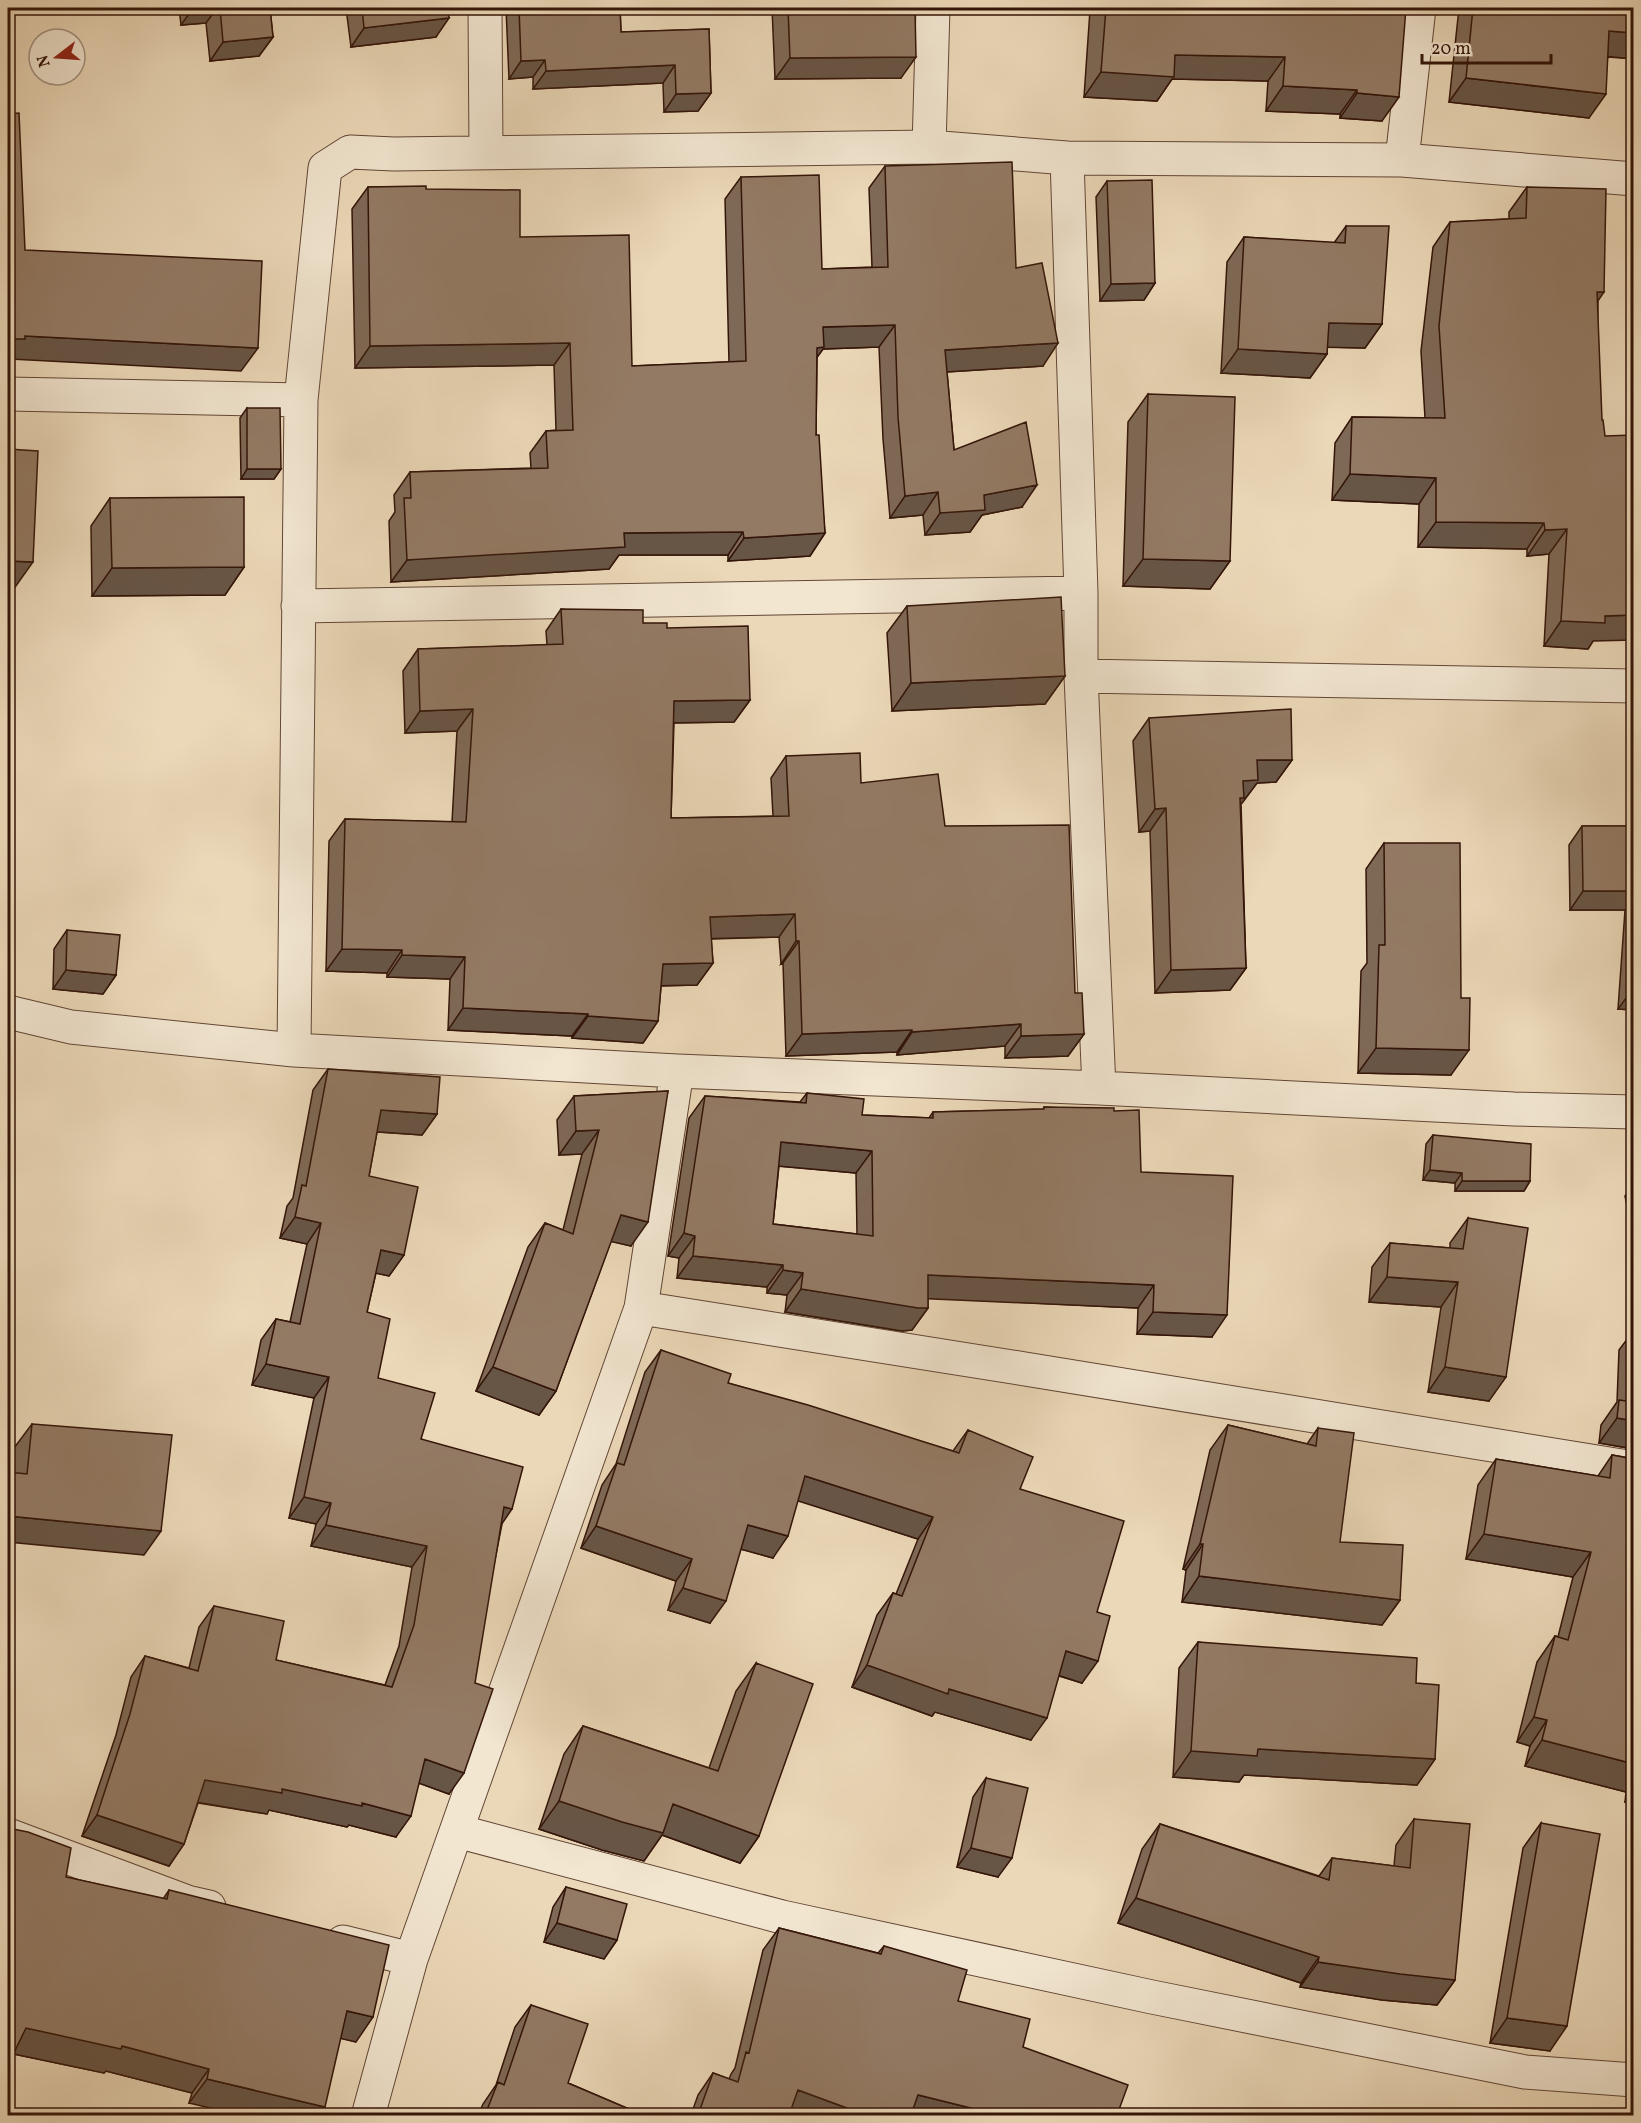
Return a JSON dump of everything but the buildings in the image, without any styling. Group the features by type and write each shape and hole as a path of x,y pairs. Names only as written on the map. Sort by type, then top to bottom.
{"street":[{"path":"485,8 486,152"},
{"path":"929,147 933,8"},
{"path":"1402,160 1419,8"},
{"path":"294,1050 301,400 325,168 350,152 394,154 929,147 1067,158 1402,160 1634,179"},
{"path":"1067,158 1081,593 1081,675 1099,1088"},
{"path":"8,394 301,400"},
{"path":"298,606 1081,593"},
{"path":"1081,675 1634,686"},
{"path":"8,1012 71,1027 294,1050 677,1071 1099,1088 1514,1109 1634,1112"},
{"path":"368,2115 411,1959 641,1308 677,1071"},
{"path":"641,1308 1025,1368 1634,1468"},
{"path":"457,1831 782,1917 1140,1995 1525,2072 1634,2080"},
{"path":"8,1835 187,1902 232,1913"},
{"path":"310,1933 411,1959"}]}
